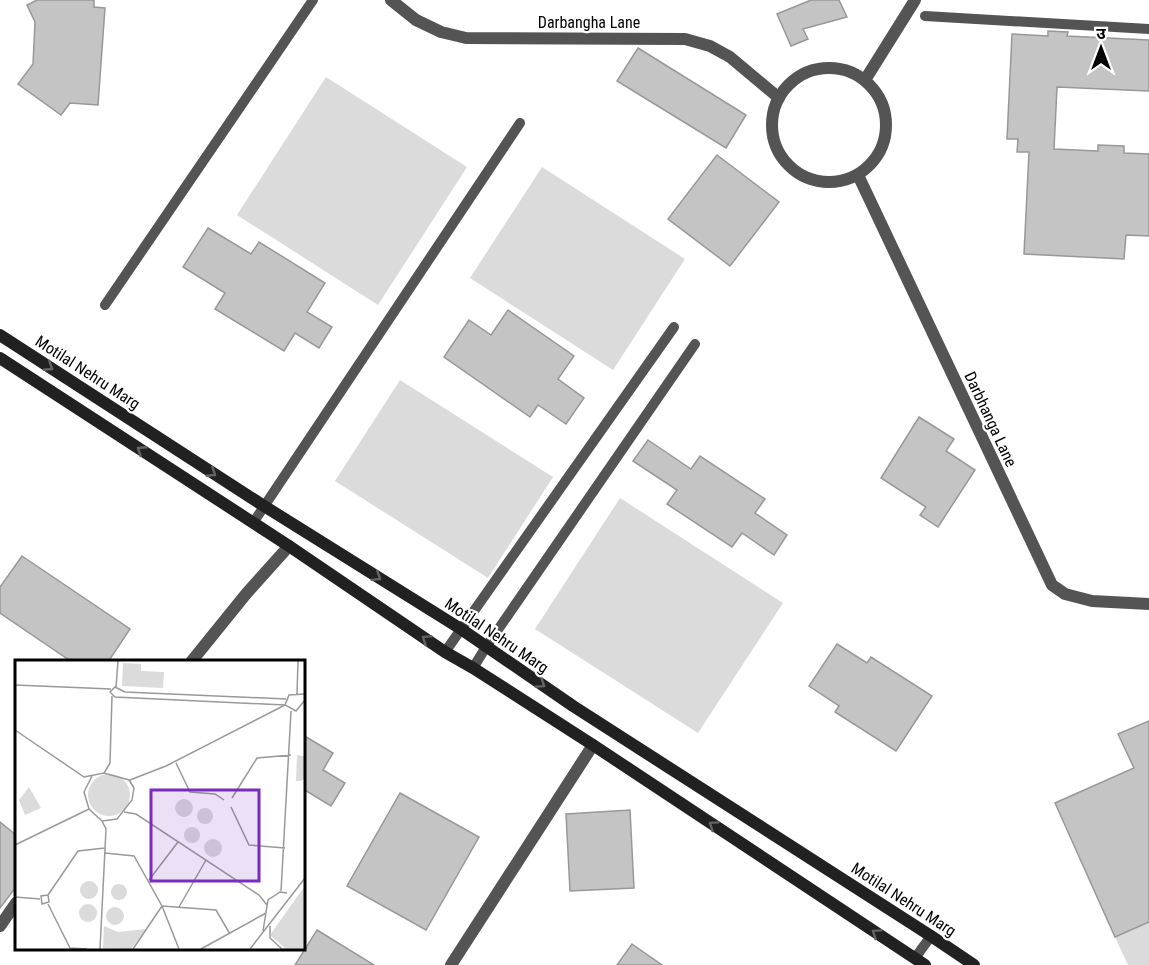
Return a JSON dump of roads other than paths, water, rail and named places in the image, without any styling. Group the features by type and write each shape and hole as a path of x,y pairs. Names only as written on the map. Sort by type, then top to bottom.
{"main road":[{"name":"Motilal Nehru Marg","path":"0,335 264,506 461,629 573,706 974,965"},
{"path":"0,357 289,546 445,652 593,745 920,962"}],"street":[{"name":"Darbangha Lane","path":"391,0 416,20 441,32 466,38 685,39 710,46 730,57 779,98"},
{"path":"865,80 915,0"},
{"path":"822,68 845,70 865,80 879,97 887,118 885,140 875,160 858,175 837,182 814,180 794,170 779,153 772,132 774,110 779,98 784,90 801,75 822,68"},
{"name":"Darbhanga Lane","path":"858,175 1052,585 1065,594 1092,602 1149,604"},
{"path":"193,660 246,594 289,546"},
{"path":"451,965 593,745"},
{"path":"0,926 15,904"}],"lane":[{"path":"105,305 313,0"},
{"path":"926,16 1149,29"},
{"path":"253,523 520,123"},
{"path":"445,652 674,327"},
{"path":"473,668 695,344"},
{"path":"920,962 931,936"}]}
